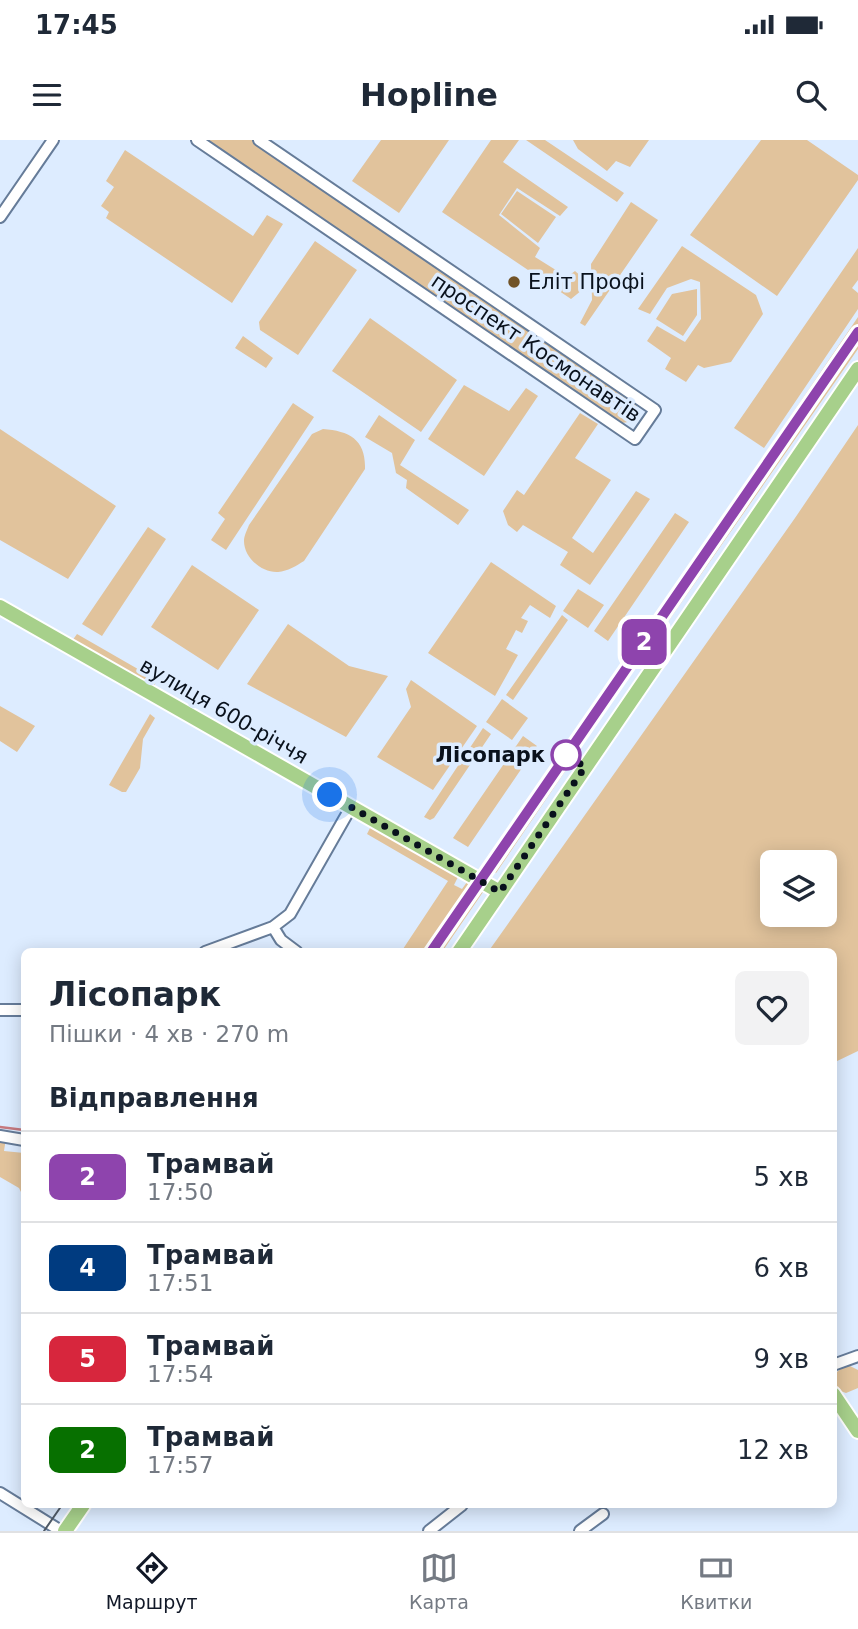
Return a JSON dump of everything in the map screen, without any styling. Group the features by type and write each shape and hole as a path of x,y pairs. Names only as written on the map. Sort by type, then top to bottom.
{"main road":[{"path":"462,948 858,369"},
{"name":"вулиця 600-річчя","path":"0,607 500,892"},
{"path":"837,1400 858,1431"},
{"path":"63,1531 81,1508"}],"street":[{"path":"0,217 52,140"},
{"name":"проспект Космонавтів","path":"197,140 635,439 655,410 259,140"},
{"path":"216,948 273,927 290,914 351,807"},
{"path":"273,927 281,940 292,948"},
{"path":"0,1010 21,1010"},
{"path":"0,1136 21,1140"},
{"path":"837,1364 858,1356"},
{"path":"0,1493 21,1506"},
{"path":"25,1508 63,1531"},
{"path":"429,1531 458,1508"},
{"path":"580,1531 603,1514"}],"shaded area":[{"path":"207,140 252,140 636,402 637,408 628,422 622,423"},
{"path":"381,140 449,140 399,213 352,181"},
{"path":"491,140 519,140 503,162 568,207 560,216 517,188 499,215 540,248 535,257 567,277 575,271 583,278 582,290 571,299 442,212"},
{"path":"526,140 545,140 624,193 617,202"},
{"path":"573,140 649,140 630,167 616,161 607,171 578,149"},
{"path":"761,140 807,140 858,175 858,180 777,296 690,235"},
{"path":"125,150 253,236 267,215 283,224 232,303 106,218 109,212 101,206 114,187 106,181"},
{"path":"517,191 556,217 538,243 501,214"},
{"path":"631,202 658,220 585,326 580,323 592,300 591,264"},
{"path":"315,241 357,270 298,355 260,330 259,322"},
{"path":"682,246 756,295 763,314 731,362 704,368 698,365 686,382 665,369 671,358 647,341 657,326 685,342 701,319 700,282 691,279 667,288 650,314 638,309"},
{"path":"858,248 858,280 852,288 858,293 858,309 764,448 734,428"},
{"path":"697,289 697,315 683,336 656,319 672,294"},
{"path":"858,317 858,349 642,659 631,651"},
{"path":"370,318 457,380 421,432 332,371"},
{"path":"243,336 273,358 266,368 235,348"},
{"path":"464,385 509,411 526,388 538,396 484,476 428,439"},
{"path":"293,403 314,417 226,550 211,540 225,519 218,513"},
{"path":"580,413 598,424 575,458 611,480 572,538 593,553 636,491 650,499 590,585 560,565 568,552 523,525 517,532 508,525 503,511 517,490 524,495"},
{"path":"379,415 415,440 400,465 469,510 458,525 406,488 407,480 396,473 392,453 365,437"},
{"path":"858,425 858,1051 837,1061 837,948 491,948"},
{"path":"0,429 116,506 68,579 0,540"},
{"path":"323,429 341,432 354,439 363,451 365,469 304,561 282,571 266,570 255,563 247,553 244,541 249,525 312,434"},
{"path":"675,513 689,522 608,641 594,631"},
{"path":"148,527 166,539 102,636 82,624"},
{"path":"491,562 556,606 550,618 530,605 521,618 528,621 522,633 516,630 506,649 518,655 495,696 428,653"},
{"path":"192,565 259,610 218,670 151,627"},
{"path":"578,589 604,605 588,628 563,611"},
{"path":"562,615 568,620 513,700 506,695"},
{"path":"288,624 349,666 388,676 346,737 247,684"},
{"path":"77,634 157,680 154,686 72,641"},
{"path":"411,680 477,726 433,790 377,757 411,707 406,689"},
{"path":"502,699 528,718 512,740 486,722"},
{"path":"0,706 35,726 17,752 0,741"},
{"path":"150,714 155,718 143,739 140,768 126,792 122,792 109,785"},
{"path":"483,728 491,734 434,818 430,820 424,817"},
{"path":"523,736 537,746 468,847 453,838"},
{"path":"573,737 578,741 563,763 568,767 496,873 485,866"},
{"path":"371,826 458,877 454,885 462,889 467,882 483,892 445,948 404,948 448,881 367,834"},
{"path":"0,1138 6,1138 4,1151 21,1153 21,1192 0,1177"},
{"path":"850,1366 858,1370 858,1388 846,1393 837,1388 837,1372"}],"waterway":[{"path":"0,1127 21,1130"}],"tram line":[{"path":"434,948 858,332"},
{"name":"2","path":"434,948 858,332"},
{"path":"44,1531 60,1508"}],"place":[{"name":"Еліт Профі","path":"514,282"},
{"name":"Лісопарк","path":"566,755"}],"route":[{"path":"330,795 500,892 585,767 566,755"}]}
